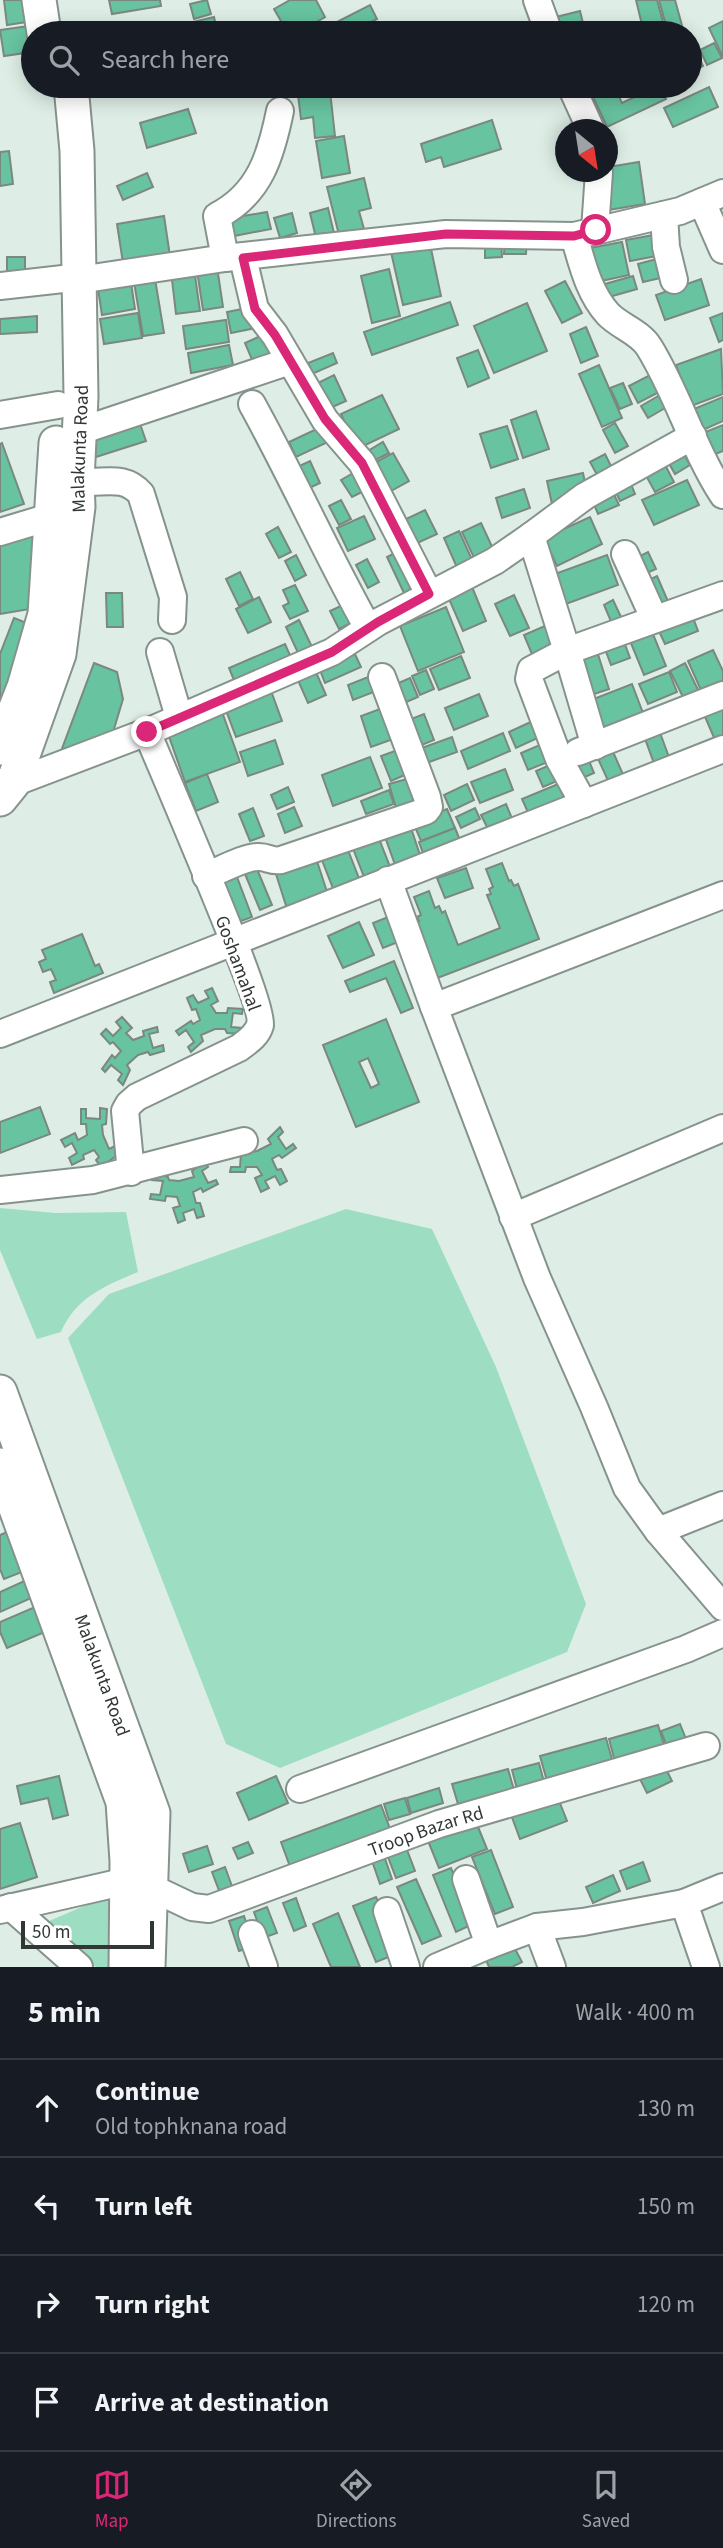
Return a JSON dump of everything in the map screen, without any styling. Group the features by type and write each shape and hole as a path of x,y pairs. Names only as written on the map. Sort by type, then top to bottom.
{"main road":[{"path":"39,0 42,21"},
{"path":"63,0 66,21"},
{"path":"51,98 71,279"},
{"name":"Malakunta Road","path":"4,788 59,654 65,515 77,481 68,417 77,151 72,98"},
{"path":"0,748 24,687 45,614 65,515 68,417"},
{"name":"Malakunta Road","path":"0,1392 153,1813 139,1885 148,1967"},
{"path":"0,1465 123,1802 139,1885 126,1967"}],"street":[{"path":"537,0 544,21"},
{"path":"576,98 586,119"},
{"path":"280,111 273,146 256,185 234,208 217,216 255,309 275,335 325,419 362,463 429,594"},
{"path":"597,182 585,233 587,281 608,314 647,342 709,474 723,495"},
{"path":"0,286 446,234 585,233 680,211 712,198 723,250"},
{"path":"664,215 666,247 674,280"},
{"path":"0,415 68,417 92,427 290,361"},
{"path":"252,404 291,475 330,560 368,628"},
{"path":"4,788 147,732 332,652 368,628 495,561 585,496 693,436"},
{"path":"77,481 94,484 121,481 132,484 141,494 173,597 172,620"},
{"path":"0,532 65,515"},
{"path":"531,537 595,746"},
{"path":"625,554 654,618"},
{"path":"584,804 559,759 529,679 531,670 567,651 723,595"},
{"path":"160,652 179,717"},
{"path":"206,876 249,858 262,857 274,862 281,860 426,811 429,803 383,677"},
{"path":"559,759 723,695"},
{"name":"Goshamahal","path":"131,1172 125,1111 129,1104 137,1097 239,1048 254,1038 261,1024 258,1008 233,941 147,732"},
{"path":"0,1034 723,749"},
{"path":"388,880 513,1217 627,1488 723,1607"},
{"path":"434,1007 723,895"},
{"path":"513,1217 723,1128"},
{"path":"0,1189 93,1180 244,1141"},
{"path":"659,1531 723,1505"},
{"path":"300,1789 723,1633"},
{"name":"Troop Bazar Rd","path":"139,1885 192,1907 209,1909 439,1824 706,1746"},
{"path":"466,1879 489,1945"},
{"path":"5,1908 139,1885"},
{"path":"437,1967 537,1927 583,1922 684,1903 723,1888"},
{"path":"684,1903 706,1967"},
{"path":"5,1908 79,1967"},
{"path":"387,1912 406,1967"},
{"path":"537,1927 552,1967"},
{"path":"252,1934 264,1967"}],"green space":[{"path":"0,1208 56,1213 126,1212 138,1272 103,1288 83,1301 61,1332 37,1339 0,1250"},
{"path":"346,1209 432,1229 496,1367 586,1604 567,1652 280,1768 226,1744 68,1338 109,1294"},
{"path":"119,1891 119,1967 96,1967 42,1924"}],"building":[{"path":"4,0 37,0 40,20 7,25"},
{"path":"109,0 160,0 161,6 112,14"},
{"path":"207,0 211,14 194,19 190,4"},
{"path":"290,0 316,0 325,17 318,21 281,21 274,9"},
{"path":"636,0 657,0 663,21 641,21"},
{"path":"659,0 675,0 681,21 665,21"},
{"path":"370,5 377,19 373,21 339,21"},
{"path":"580,11 582,21 553,21 552,18"},
{"path":"214,17 215,21 197,21"},
{"path":"723,21 723,57 709,28"},
{"path":"21,27 21,54 4,56 0,30"},
{"path":"714,43 722,58 707,65 702,49"},
{"path":"709,87 718,107 673,127 664,108 685,98 702,98 702,90"},
{"path":"298,98 331,98 335,136 315,138 313,117 301,119"},
{"path":"594,98 620,98 622,103 633,98 666,99 618,122 618,119 603,119"},
{"path":"188,109 196,133 147,148 140,123"},
{"path":"492,120 501,149 444,167 441,157 426,162 421,144"},
{"path":"344,136 350,173 322,178 316,141"},
{"path":"9,151 13,184 0,186 0,152"},
{"path":"639,162 645,204 608,210 608,182 618,182 618,165"},
{"path":"147,173 153,187 123,200 117,186"},
{"path":"364,178 371,208 359,211 364,229 339,235 327,187"},
{"path":"328,208 334,233 316,238 310,213"},
{"path":"267,212 271,229 234,236 231,218"},
{"path":"292,213 297,233 280,238 274,218"},
{"path":"164,216 170,256 123,263 117,224"},
{"path":"659,234 662,255 630,261 626,240"},
{"path":"505,238 527,239 526,254 504,254"},
{"path":"501,240 502,257 485,258 485,241"},
{"path":"622,242 629,275 592,283 585,249"},
{"path":"430,244 441,296 403,305 391,252"},
{"path":"7,257 25,257 25,279 7,279"},
{"path":"664,257 669,276 643,282 638,264"},
{"path":"216,260 223,307 203,310 196,264"},
{"path":"194,268 200,311 176,314 171,271"},
{"path":"389,269 400,316 372,323 361,276"},
{"path":"154,273 164,333 143,336 133,276"},
{"path":"130,276 135,309 102,315 97,282"},
{"path":"633,276 637,289 602,299 598,286"},
{"path":"701,279 709,305 665,320 656,295"},
{"path":"565,281 582,313 562,323 545,291"},
{"path":"450,302 458,325 372,355 364,332"},
{"path":"527,303 547,351 494,373 474,326"},
{"path":"252,307 256,328 231,333 227,312"},
{"path":"138,313 142,338 104,344 100,319"},
{"path":"723,313 723,340 719,342 710,318"},
{"path":"37,316 37,332 0,334 0,319"},
{"path":"226,320 229,342 186,349 183,326"},
{"path":"586,327 598,356 581,363 570,334"},
{"path":"265,334 277,359 256,369 245,343"},
{"path":"229,345 233,365 191,373 188,353"},
{"path":"721,349 723,394 691,406 676,365"},
{"path":"478,350 489,378 468,387 457,358"},
{"path":"333,353 337,363 312,374 308,363"},
{"path":"599,365 622,418 602,427 579,374"},
{"path":"654,373 663,390 638,403 629,386"},
{"path":"334,375 346,401 328,409 316,384"},
{"path":"623,383 632,404 620,409 610,388"},
{"path":"665,392 672,404 648,418 641,406"},
{"path":"382,395 399,429 357,449 341,414"},
{"path":"723,397 723,421 703,430 694,409"},
{"path":"536,411 549,449 523,458 511,420"},
{"path":"138,418 146,441 96,457 89,434"},
{"path":"615,423 628,446 615,453 603,430"},
{"path":"325,425 332,440 296,457 289,442"},
{"path":"723,425 723,451 706,458 698,435"},
{"path":"507,426 518,459 491,468 480,434"},
{"path":"383,442 389,453 372,462 366,452"},
{"path":"2,443 24,504 0,512 0,444"},
{"path":"678,444 690,465 675,474 663,453"},
{"path":"393,453 409,481 391,491 375,463"},
{"path":"605,454 616,476 602,484 590,462"},
{"path":"310,461 320,483 303,491 293,469"},
{"path":"663,461 674,482 655,492 644,472"},
{"path":"355,472 366,490 352,497 341,480"},
{"path":"583,473 586,487 575,499 552,504 547,481"},
{"path":"629,479 635,494 620,501 613,486"},
{"path":"687,480 699,505 654,525 642,500"},
{"path":"611,488 619,505 598,514 591,497"},
{"path":"524,489 530,508 502,518 496,498"},
{"path":"341,500 351,519 339,525 329,506"},
{"path":"425,510 437,534 413,545 402,521"},
{"path":"364,516 375,539 348,551 337,528"},
{"path":"590,517 602,544 557,566 544,538"},
{"path":"481,523 495,553 476,562 462,532"},
{"path":"278,527 291,552 279,558 266,534"},
{"path":"43,530 36,608 0,614 0,543"},
{"path":"459,531 474,564 459,572 444,538"},
{"path":"403,549 419,585 404,593 387,557"},
{"path":"648,552 656,569 640,576 632,560"},
{"path":"296,555 306,575 295,581 285,561"},
{"path":"607,555 618,585 563,605 552,575"},
{"path":"367,559 379,582 368,588 356,565"},
{"path":"240,572 253,599 239,606 226,579"},
{"path":"657,576 670,606 655,613 641,584"},
{"path":"470,582 486,621 463,631 446,592"},
{"path":"295,585 308,611 290,619 283,606 289,603 283,590"},
{"path":"106,593 122,593 123,627 107,627"},
{"path":"514,595 529,628 510,636 495,604"},
{"path":"259,597 271,622 248,633 236,609"},
{"path":"613,600 622,619 612,624 604,605"},
{"path":"347,603 355,621 339,629 330,611"},
{"path":"446,607 464,652 418,671 400,626"},
{"path":"692,615 698,631 665,644 658,629"},
{"path":"14,618 39,628 0,727 0,654"},
{"path":"299,620 313,649 299,655 286,627"},
{"path":"554,622 564,647 534,659 524,635"},
{"path":"648,622 666,666 644,675 626,631"},
{"path":"623,639 630,658 611,665 604,646"},
{"path":"285,644 295,667 238,690 229,668"},
{"path":"596,648 609,689 591,695 578,654"},
{"path":"713,650 723,671 723,686 703,695 688,661"},
{"path":"345,653 347,658 355,654 361,667 325,683 318,665"},
{"path":"461,656 470,678 439,690 430,669"},
{"path":"94,663 117,672 123,699 111,739 57,762"},
{"path":"685,663 702,698 687,705 670,671"},
{"path":"315,670 326,695 308,703 297,678"},
{"path":"426,670 434,689 420,695 412,676"},
{"path":"669,672 677,692 648,704 639,684"},
{"path":"378,673 384,688 353,700 348,685"},
{"path":"410,678 418,697 404,703 396,684"},
{"path":"632,684 646,721 605,736 591,700"},
{"path":"270,688 282,721 236,737 224,705"},
{"path":"479,694 488,716 454,730 445,708"},
{"path":"388,706 399,737 371,747 361,716"},
{"path":"221,709 240,762 185,782 166,728"},
{"path":"723,709 723,745 718,747 703,712"},
{"path":"424,714 434,740 417,747 406,721"},
{"path":"537,719 544,735 516,748 509,732"},
{"path":"659,730 670,760 655,766 644,736"},
{"path":"503,733 510,751 468,769 461,751"},
{"path":"452,737 457,752 421,765 416,750"},
{"path":"275,740 283,764 248,776 240,752"},
{"path":"547,742 555,759 528,770 521,753"},
{"path":"610,745 625,779 610,785 595,752"},
{"path":"403,748 412,772 391,781 381,756"},
{"path":"587,756 594,773 578,780 571,763"},
{"path":"370,757 382,788 333,806 322,775"},
{"path":"557,762 564,778 543,787 536,771"},
{"path":"505,769 513,790 480,803 471,782"},
{"path":"207,774 218,802 196,811 185,783"},
{"path":"414,777 421,800 396,808 389,784"},
{"path":"467,784 474,800 451,811 444,795"},
{"path":"558,784 566,801 530,817 522,799"},
{"path":"288,787 294,802 277,809 271,795"},
{"path":"389,790 394,804 366,814 361,801"},
{"path":"506,804 513,821 489,831 481,815"},
{"path":"294,807 302,826 285,833 278,814"},
{"path":"253,808 264,836 250,841 239,814"},
{"path":"475,808 480,819 461,828 456,817"},
{"path":"447,809 455,828 421,841 413,822"},
{"path":"410,825 423,864 398,873 384,834"},
{"path":"455,828 464,850 427,864 419,842"},
{"path":"378,836 394,877 368,887 352,846"},
{"path":"346,845 362,886 336,896 320,855"},
{"path":"316,858 330,901 289,915 275,871"},
{"path":"502,863 509,881 511,880 514,886 518,884 539,939 435,979 414,923 419,921 417,917 421,915 414,897 429,891 435,908 439,906 442,913 445,911 458,945 500,928 487,895 491,894 489,889 493,887 486,869"},
{"path":"466,868 473,888 445,898 437,878"},
{"path":"257,869 272,905 260,910 245,874"},
{"path":"237,877 252,917 233,924 218,884"},
{"path":"393,915 403,940 383,948 373,923"},
{"path":"359,922 374,955 343,968 328,936"},
{"path":"82,934 95,966 99,964 103,973 54,993 50,982 56,980 51,969 43,972 39,962 46,959 42,950"},
{"path":"394,961 413,1008 401,1013 386,978 350,992 345,981"},
{"path":"212,988 218,1001 211,1005 216,1013 227,1013 228,1008 243,1009 242,1014 233,1013 231,1027 243,1028 241,1034 215,1029 201,1035 203,1041 191,1052 188,1047 194,1042 186,1030 179,1035 176,1031 191,1021 193,1024 200,1020 196,1009 192,1010 187,998 193,995 198,1003 209,998 205,991"},
{"path":"122,1017 132,1028 126,1033 133,1040 144,1036 143,1031 157,1027 158,1032 149,1034 153,1048 163,1045 164,1051 138,1055 127,1065 130,1070 123,1085 118,1080 122,1074 111,1065 105,1072 102,1069 112,1055 115,1058 121,1051 101,1034 106,1029 113,1036 121,1028 116,1022"},
{"path":"386,1019 419,1102 356,1127 323,1045","holes":["368,1058 379,1084 371,1088 359,1062"]},
{"path":"40,1107 50,1134 0,1153 0,1122"},
{"path":"100,1108 107,1109 106,1124 102,1125 109,1149 115,1146 127,1158 116,1156 105,1164 106,1174 96,1160 99,1157 94,1150 72,1165 69,1158 77,1153 72,1143 65,1147 61,1140 75,1133 78,1140 87,1135 86,1124 81,1124 81,1109 86,1109 86,1118 100,1119"},
{"path":"280,1127 283,1132 278,1137 286,1149 293,1144 296,1148 282,1158 279,1155 272,1159 287,1181 280,1185 275,1176 265,1181 269,1188 261,1192 255,1178 262,1175 257,1167 246,1167 245,1172 230,1172 231,1167 240,1167 241,1153 257,1151 271,1144 268,1139"},
{"path":"205,1161 208,1167 202,1171 208,1183 216,1180 218,1184 203,1192 201,1188 193,1192 204,1216 197,1218 194,1209 183,1213 185,1220 178,1223 173,1208 180,1206 177,1197 166,1196 165,1201 150,1199 151,1194 160,1195 163,1181 152,1180 154,1173 179,1181 194,1177 192,1171"},
{"path":"11,1530 27,1570 4,1579 0,1569 0,1535"},
{"path":"33,1577 40,1594 0,1612 0,1592"},
{"path":"42,1604 52,1629 7,1648 0,1632 0,1622"},
{"path":"680,1724 688,1744 669,1752 661,1731"},
{"path":"658,1725 665,1748 615,1762 609,1739"},
{"path":"606,1738 613,1763 547,1781 540,1756"},
{"path":"539,1763 544,1782 517,1789 512,1770"},
{"path":"664,1765 672,1781 647,1793 639,1777"},
{"path":"508,1769 514,1790 458,1804 452,1784"},
{"path":"59,1776 68,1815 53,1819 48,1798 21,1804 17,1786"},
{"path":"276,1776 288,1803 249,1820 237,1793"},
{"path":"439,1788 443,1803 411,1813 407,1798"},
{"path":"556,1793 567,1821 520,1839 510,1812"},
{"path":"405,1798 410,1814 389,1820 384,1804"},
{"path":"381,1805 392,1834 292,1872 281,1842"},
{"path":"474,1817 487,1849 439,1868 426,1836"},
{"path":"20,1823 37,1877 0,1889 0,1829"},
{"path":"248,1842 253,1853 238,1859 233,1848"},
{"path":"404,1842 415,1871 396,1878 385,1849"},
{"path":"207,1846 213,1864 189,1872 183,1854"},
{"path":"381,1847 392,1879 380,1884 369,1852"},
{"path":"491,1850 513,1907 495,1914 472,1857"},
{"path":"643,1862 650,1881 627,1889 620,1871"},
{"path":"225,1867 233,1889 220,1893 212,1872"},
{"path":"451,1868 473,1924 456,1932 433,1875"},
{"path":"613,1875 620,1891 593,1903 586,1887"},
{"path":"416,1879 441,1936 422,1944 397,1887"},
{"path":"376,1897 399,1953 376,1962 353,1906"},
{"path":"296,1898 306,1926 294,1931 283,1903"},
{"path":"267,1907 277,1933 263,1938 254,1912"},
{"path":"338,1913 360,1967 331,1967 313,1924"},
{"path":"244,1916 254,1946 239,1951 229,1921"},
{"path":"514,1947 522,1962 512,1967 489,1967 486,1960"}],"route":[{"path":"147,732 332,652 378,622 429,594 362,463 325,419 275,335 255,309 243,258 446,234 574,236 596,230"}]}
